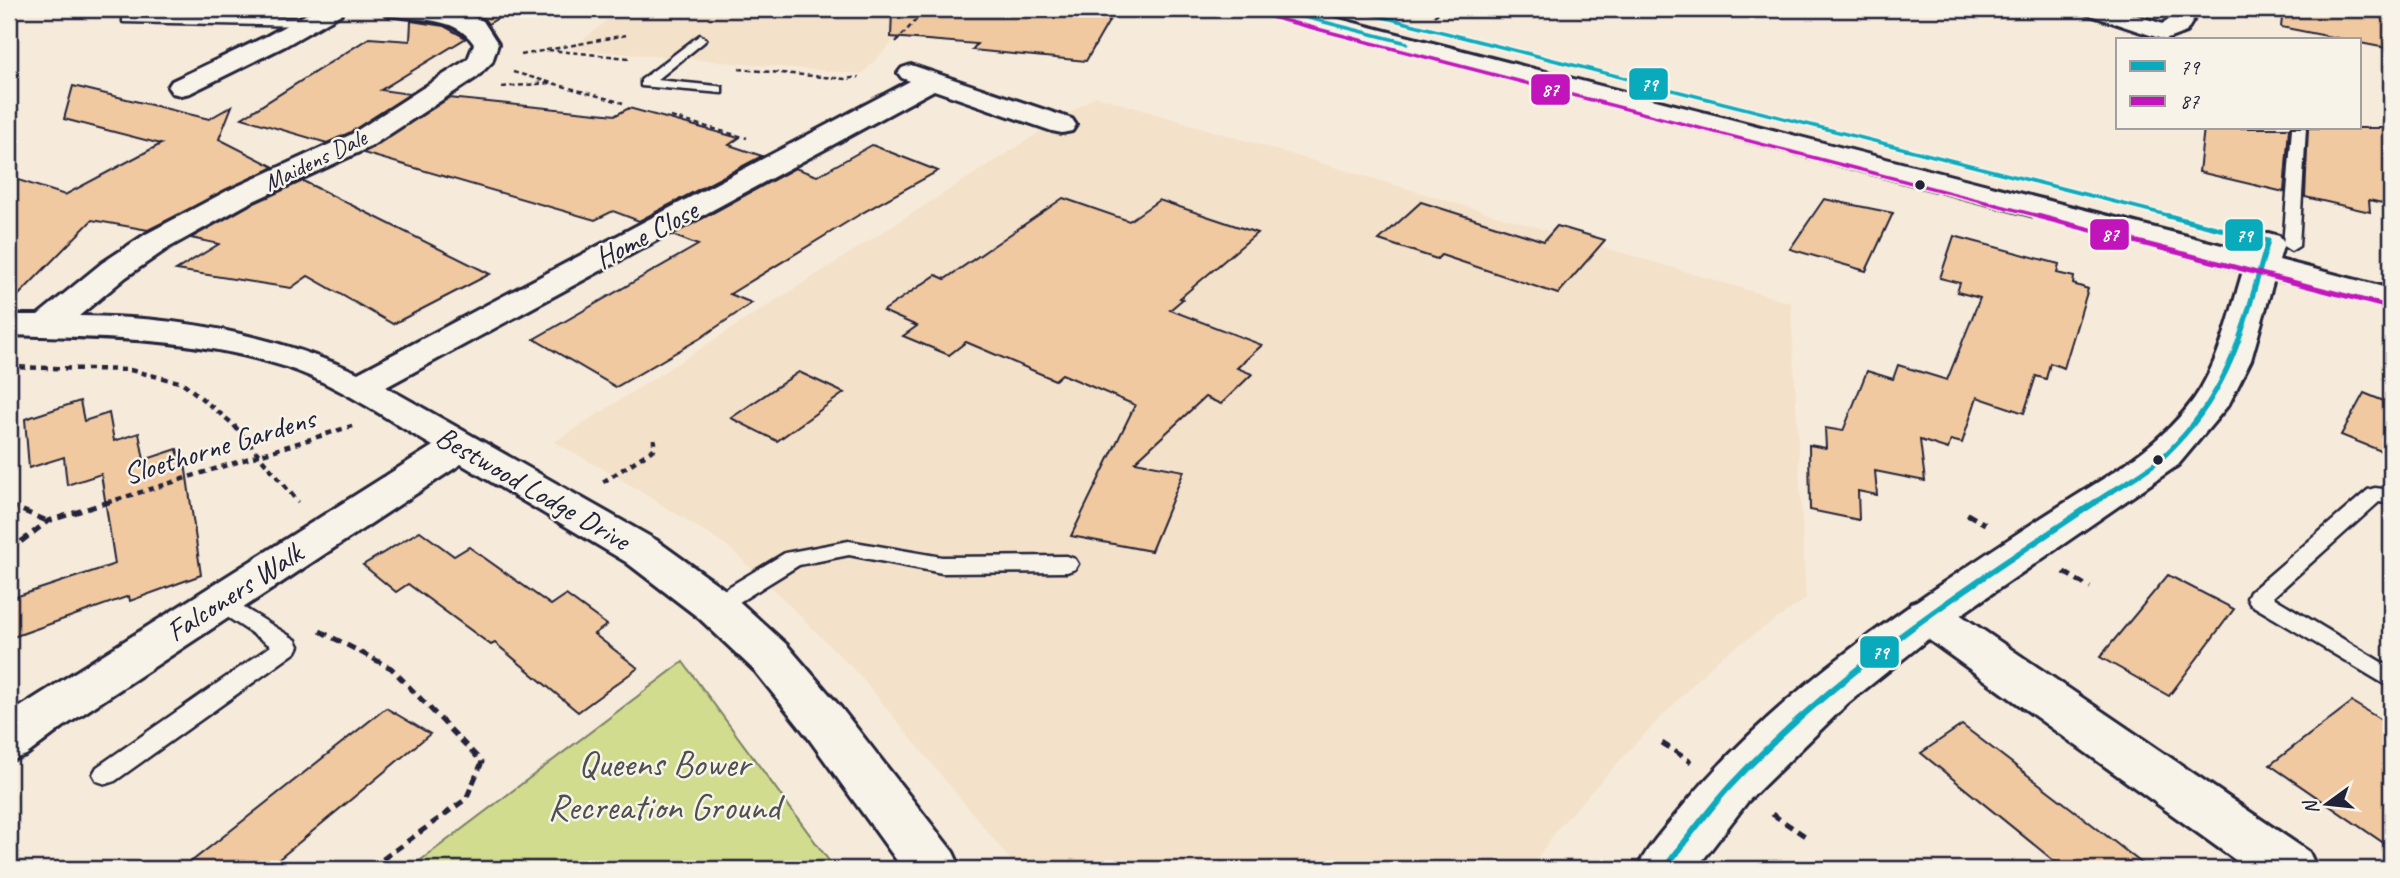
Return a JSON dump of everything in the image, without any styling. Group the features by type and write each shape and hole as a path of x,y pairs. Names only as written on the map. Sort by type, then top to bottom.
{"street":[{"path":"181,87 333,9"},
{"path":"393,9 453,17 474,26 486,44 479,62"},
{"path":"1273,9 1611,95 2273,251 2391,271"},
{"path":"1350,9 2273,251 2391,299"},
{"path":"2095,9 2158,37 2177,27 2182,19 2179,9"},
{"name":"Maidens Dale","path":"28,325 157,241 238,197 360,141 468,72 479,62"},
{"name":"Home Close","path":"359,387 921,76 1062,125"},
{"path":"1664,869 1730,786 1831,690 1927,615 2164,456 2210,404 2233,360 2273,251"},
{"name":"Bestwood Lodge Drive","path":"28,325 132,327 215,338 297,359 359,387 641,551 715,606 771,658 824,722 934,869"},
{"name":"Falconers Walk","path":"9,741 46,713 461,446"},
{"path":"1927,615 2290,869"}],"lane":[{"path":"127,19 309,22"},
{"path":"700,39 646,83 717,90"},
{"path":"2273,251 2299,130"},
{"path":"2391,497 2375,495 2258,598 2391,679"},
{"path":"715,606 793,558 849,548 942,565 1067,564"},
{"path":"106,774 288,646 220,601"}],"path":[{"path":"479,62 626,35"},
{"path":"9,367 131,370 183,383 233,424 325,534"},
{"name":"Sloethorne Gardens","path":"9,551 48,521 404,413"},
{"path":"563,505 654,449 654,439"},
{"path":"9,505 48,521"},
{"path":"369,869 466,799 482,762 391,668"}],"shaded area":[{"path":"621,9 924,9 862,74 571,49"},
{"path":"1096,96 1791,303 1806,599 1717,660 1559,827 1529,869 1018,869 859,675 726,545 614,475 554,442"}],"green space":[{"name":"Queens Bower Recreation Ground","path":"683,662 835,869 409,869"}],"building":[{"path":"458,9 514,9 488,24 484,19"},
{"path":"892,9 1116,9 1086,61 972,50 977,44 891,37"},
{"path":"2283,9 2391,9 2391,49 2362,43 2362,38 2337,38 2281,27"},
{"path":"411,21 444,26 466,38 381,90 410,94 349,133 327,143 242,118 369,38 410,41"},
{"path":"73,86 209,119 232,106 219,139 274,167 148,230 92,220 9,305 9,177 65,195 161,144 64,119"},
{"path":"449,98 616,115 629,108 739,138 729,145 762,156 639,221 613,211 595,220 363,153"},
{"path":"2391,128 2391,205 2369,200 2370,212 2305,197 2308,130"},
{"path":"2204,130 2289,130 2284,192 2199,172"},
{"path":"872,145 938,171 862,213 730,294 752,303 699,339 616,387 534,339 698,245 672,235 795,168 817,176"},
{"path":"303,181 490,274 393,324 308,276 291,288 176,270 219,244 191,238 250,205"},
{"path":"1063,198 1129,221 1159,200 1257,233 1180,298 1183,299 1170,310 1262,345 1237,368 1252,374 1221,404 1205,397 1135,462 1184,471 1151,551 1071,536 1135,405 1062,374 1055,380 966,342 949,355 903,336 917,326 883,311 936,275 945,279"},
{"path":"1824,199 1893,213 1866,271 1790,249"},
{"path":"1421,202 1544,241 1557,226 1605,240 1558,294 1441,255 1437,259 1379,240"},
{"path":"1954,236 2059,264 2057,273 2074,277 2073,284 2088,289 2064,368 2050,363 2046,379 2036,376 2024,413 1977,397 1962,443 1951,440 1948,449 1920,440 1925,481 1875,471 1877,495 1858,491 1859,520 1810,510 1809,445 1826,448 1825,428 1843,431 1867,371 1893,379 1898,365 1947,380 1980,298 1957,292 1960,283 1940,278"},
{"path":"799,372 844,393 777,441 731,418"},
{"path":"2364,393 2391,404 2391,455 2341,435"},
{"path":"80,401 84,421 109,413 114,441 139,433 144,460 177,449 179,457 184,456 201,575 130,601 129,596 13,637 12,598 115,564 101,474 67,485 64,457 29,468 25,419"},
{"path":"420,531 454,556 469,547 551,605 566,595 607,625 594,634 638,668 578,712 495,643 491,645 408,584 396,592 363,565"},
{"path":"2168,575 2234,609 2169,696 2100,657"},
{"path":"2352,702 2391,726 2391,848 2270,765"},
{"path":"386,708 430,734 267,869 182,869"},
{"path":"1962,725 2149,869 2064,869 1921,753"}],"transit line":[{"name":"79","path":"1273,9 1407,43"},
{"name":"79","path":"1351,9 2268,241 2233,360 2210,404 2164,456 1927,615 1831,690 1730,786 1664,869"},
{"name":"87","path":"1271,17 2389,307"}]}
